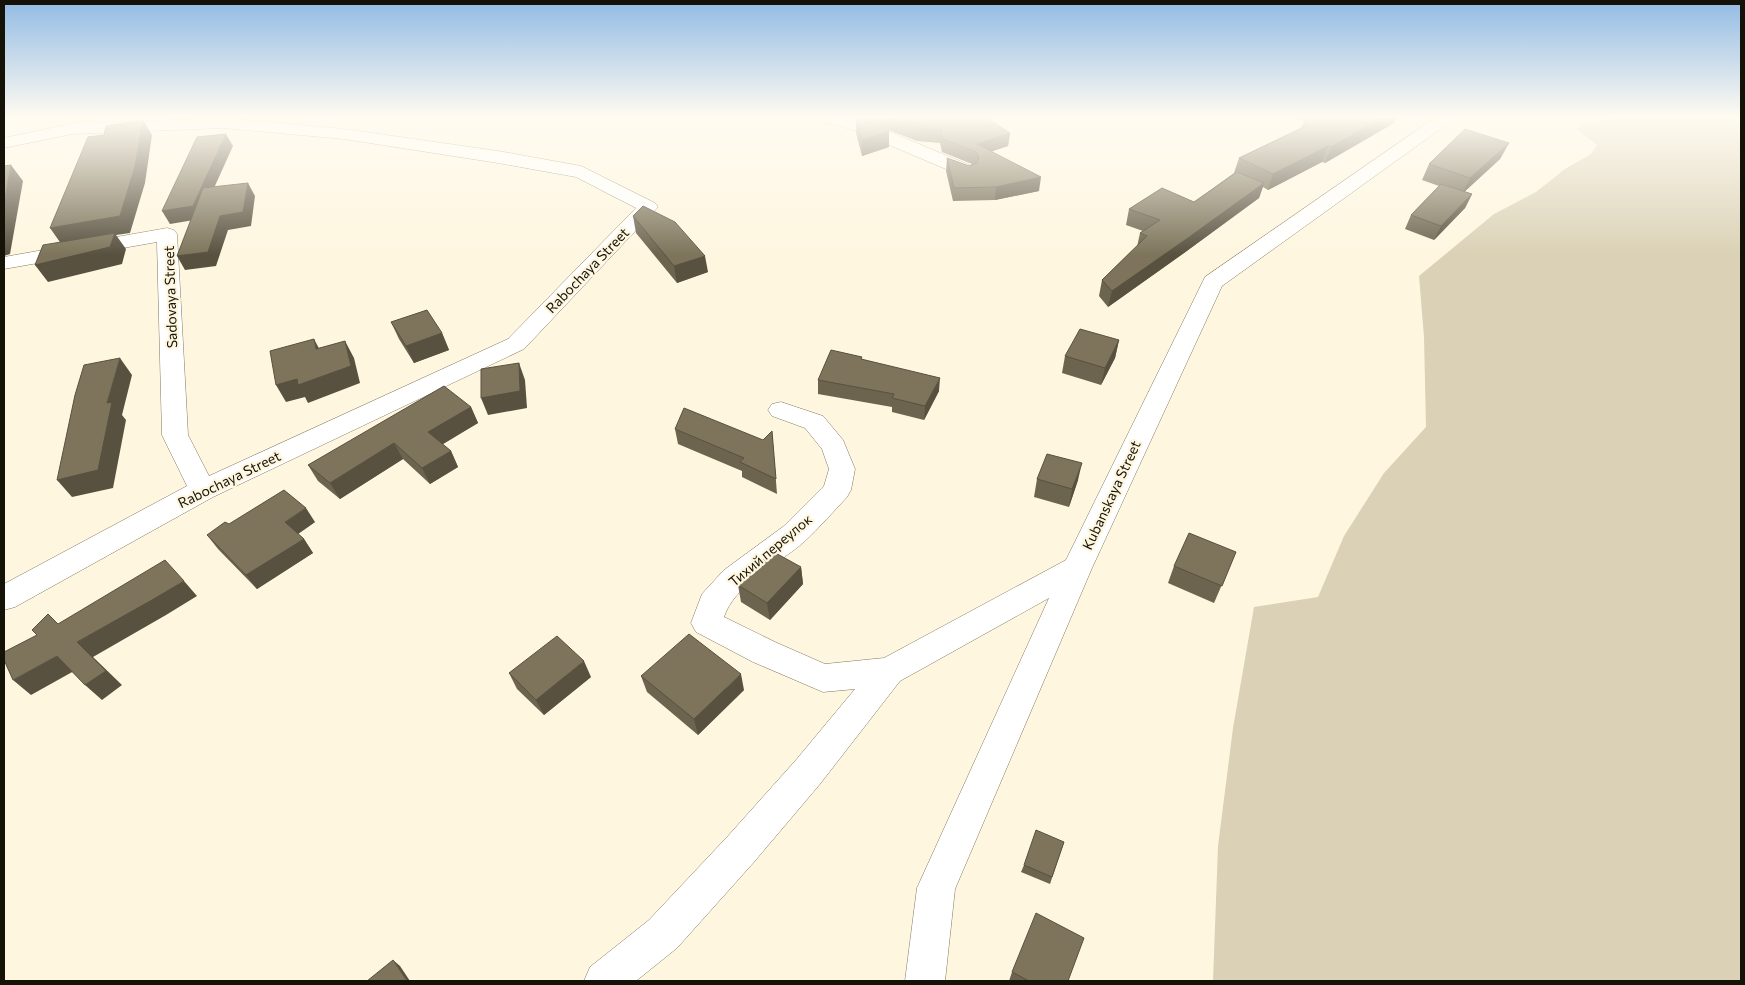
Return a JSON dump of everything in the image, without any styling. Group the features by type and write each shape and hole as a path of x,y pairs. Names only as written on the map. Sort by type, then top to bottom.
{"street":[{"name":"Rabochaya Street","path":"4,598 203,490 516,344 648,207 581,172 531,163"},
{"path":"946,163 967,172"},
{"name":"Kubanskaya Street","path":"925,981 936,888 1077,568 1213,282 1383,163"},
{"name":"Sadovaya Street","path":"4,263 167,234 175,435 203,490"},
{"name":"Тихий переулок","path":"781,410 814,422 834,446 842,469 837,490 794,534 735,578 712,603 707,623 764,652 823,678 889,671"},
{"name":"Тихий переулок","path":"604,981 663,934 689,906 808,772 889,671 1077,568"}],"shaded area":[{"path":"1575,163 1741,163 1741,981 1213,981 1218,846 1233,728 1254,607 1318,597 1344,536 1384,473 1426,427 1424,337 1419,276 1494,214 1536,192"}],"building":[{"path":"77,163 136,163 120,216 50,228"},
{"path":"185,163 213,163 193,206 162,211"},
{"path":"948,163 961,163 969,166 977,163 1014,163 1041,177 996,187 954,188"},
{"path":"1250,163 1295,163 1273,174"},
{"path":"1430,163 1487,163 1470,178"},
{"path":"11,165 4,204 4,166"},
{"path":"1237,172 1264,183 1112,291 1102,280 1147,236 1140,233 1160,220 1129,209 1162,188 1194,202"},
{"path":"248,183 243,212 220,216 208,252 177,256 203,188"},
{"path":"1441,184 1472,194 1441,226 1411,215"},
{"path":"643,206 675,222 705,256 674,266 633,216"},
{"path":"115,233 110,247 35,265 43,245"},
{"path":"427,310 442,333 406,346 391,322"},
{"path":"1080,329 1119,340 1105,368 1065,356"},
{"path":"314,339 316,349 345,341 351,366 298,385 297,379 276,385 270,351"},
{"path":"831,350 940,378 925,406 892,398 894,394 818,380"},
{"path":"120,358 107,403 112,402 98,470 57,480 75,395 84,365"},
{"path":"519,363 520,391 481,398 481,369"},
{"path":"444,386 471,407 428,432 451,451 422,468 394,443 330,483 308,465"},
{"path":"684,408 763,440 772,431 776,479 740,462 744,458 675,429"},
{"path":"1047,454 1082,463 1072,489 1037,479"},
{"path":"284,490 306,508 285,522 304,539 246,575 207,535 225,522 229,524"},
{"path":"1189,533 1236,552 1222,586 1174,566"},
{"path":"772,551 801,567 767,603 738,585"},
{"path":"165,560 184,581 77,642 106,671 85,685 57,656 13,680 4,660 4,652 37,635 32,630 48,614 58,624"},
{"path":"689,634 741,674 694,719 641,676"},
{"path":"557,636 584,661 536,700 509,673"},
{"path":"1036,830 1064,842 1052,877 1024,865"},
{"path":"1036,913 1084,938 1068,981 1029,981 1012,972"},
{"path":"393,960 407,981 367,981"}]}
